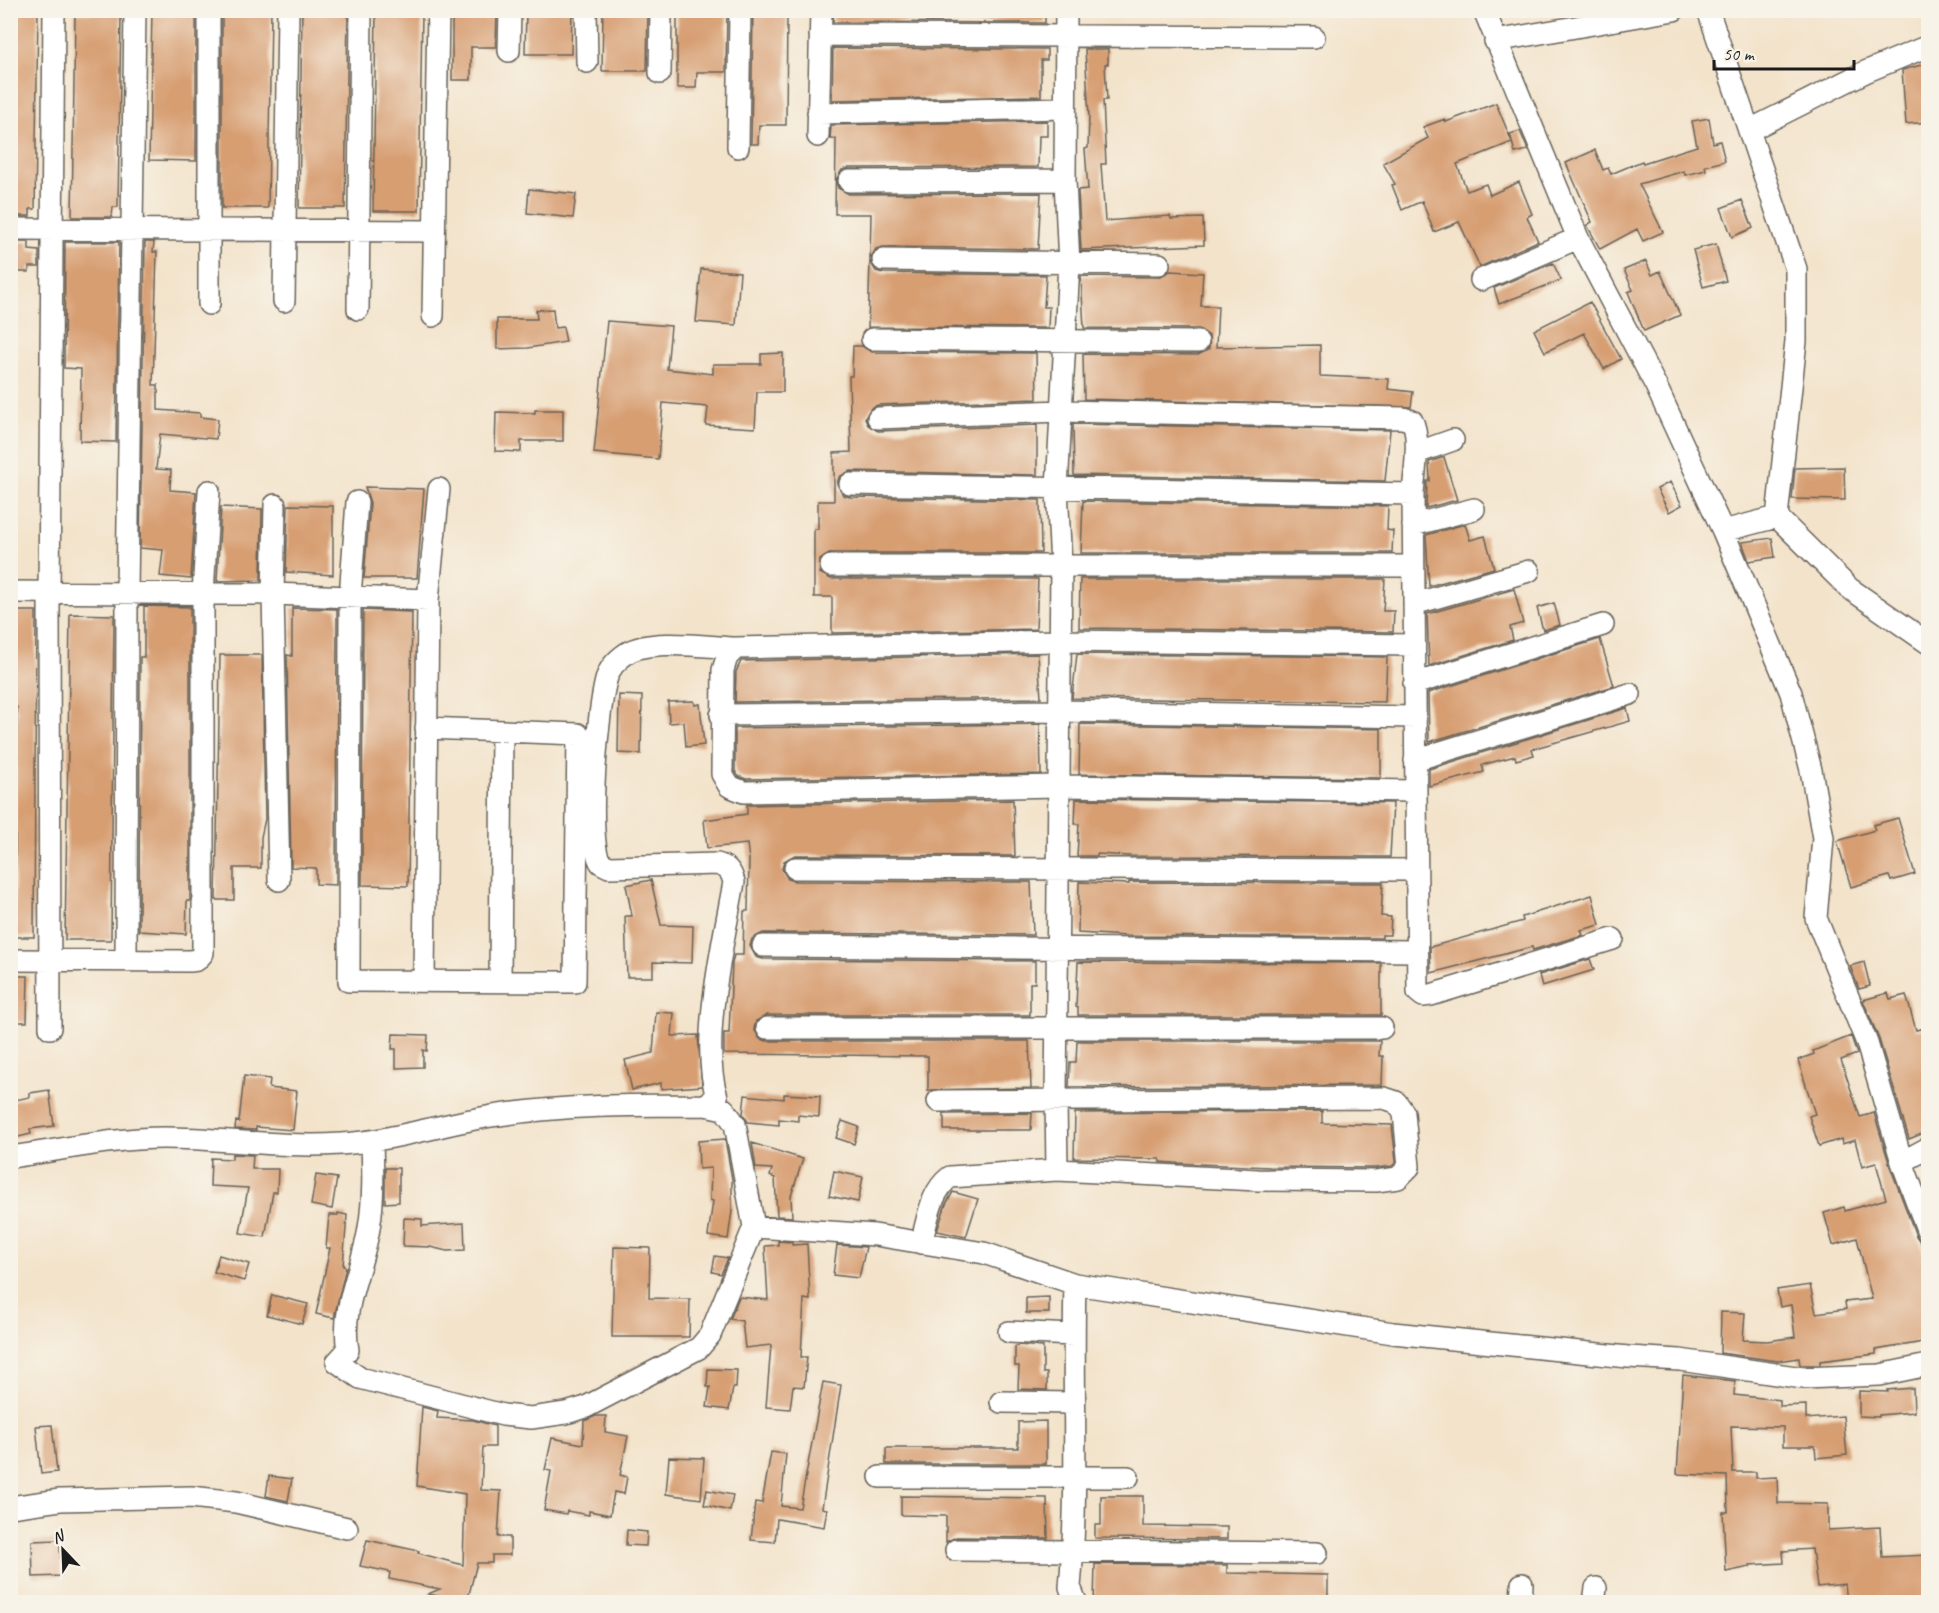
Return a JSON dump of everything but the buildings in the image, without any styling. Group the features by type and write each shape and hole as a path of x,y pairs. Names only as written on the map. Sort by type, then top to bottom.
{"street":[{"path":"50,1028 49,592 54,229 54,10"},
{"path":"126,960 127,592 135,10"},
{"path":"209,10 209,304"},
{"path":"284,301 283,230 288,10"},
{"path":"357,309 361,10"},
{"path":"433,316 438,10"},
{"path":"509,51 510,10"},
{"path":"586,10 587,62"},
{"path":"660,73 661,10"},
{"path":"738,147 740,10"},
{"path":"818,136 821,10"},
{"path":"1057,1170 1056,1028 1061,566 1057,489 1069,264 1065,180 1066,10"},
{"path":"1484,10 1578,238 1656,386 1723,531 1783,672 1803,735 1823,838 1816,918 1867,1043 1902,1162 1929,1232"},
{"path":"1495,41 1674,10"},
{"path":"1708,10 1794,257 1797,280 1796,341 1777,517"},
{"path":"820,35 1066,34 1314,37"},
{"path":"1750,130 1865,72 1929,46"},
{"path":"818,113 1065,108"},
{"path":"849,181 1065,180"},
{"path":"10,229 434,231"},
{"path":"1480,280 1578,238"},
{"path":"883,260 1159,264"},
{"path":"872,339 1198,342"},
{"path":"878,418 1060,411 1403,418 1414,424 1416,453 1413,494 1413,566 1417,988 1420,995 1424,996 1614,939"},
{"path":"1416,453 1453,440"},
{"path":"850,484 1413,494"},
{"path":"424,981 428,600 439,489"},
{"path":"10,960 190,961 200,957 204,948 203,594 209,491"},
{"path":"357,502 350,597 349,981 575,982 579,734 426,728"},
{"path":"275,505 273,594 279,880"},
{"path":"1413,525 1474,509"},
{"path":"1723,531 1777,517"},
{"path":"1777,517 1848,588 1929,643"},
{"path":"831,566 1413,566"},
{"path":"1414,604 1528,571"},
{"path":"10,592 273,594 428,600"},
{"path":"1414,684 1603,625"},
{"path":"705,1105 717,1097 713,1084 712,1023 715,990 734,882 732,873 726,867 717,864 609,867 601,863 594,848 593,784 606,679 619,659 643,646 736,648 1060,641 1414,645"},
{"path":"736,648 724,662 721,715 722,774 729,786 744,792 1059,786 1415,791"},
{"path":"1415,760 1630,694"},
{"path":"721,715 1059,711 1415,717"},
{"path":"500,981 502,731"},
{"path":"795,868 1416,870"},
{"path":"763,946 1417,951"},
{"path":"767,1028 1382,1028"},
{"path":"921,1243 936,1195 950,1177 1057,1170 1258,1180 1392,1181 1404,1175 1409,1161 1404,1113 1396,1102 1384,1098 938,1101"},
{"path":"10,1157 137,1139 310,1145 372,1141 452,1122 541,1110 583,1106 705,1105 724,1109 735,1124 754,1227 710,1335 699,1348 586,1407 545,1417 504,1415 360,1378 337,1362 348,1350 348,1311 369,1229 372,1141"},
{"path":"1902,1162 1929,1148"},
{"path":"754,1227 875,1235 984,1253 1075,1284 1394,1333 1628,1357 1680,1360 1803,1378 1880,1375 1929,1365"},
{"path":"1075,1284 1073,1403 1076,1478 1070,1587 1077,1602"},
{"path":"1009,1332 1073,1335"},
{"path":"1001,1402 1073,1403"},
{"path":"880,1477 1128,1477"},
{"path":"10,1507 60,1500 190,1497 236,1502 347,1528"},
{"path":"956,1550 1073,1553 1317,1553"}]}
